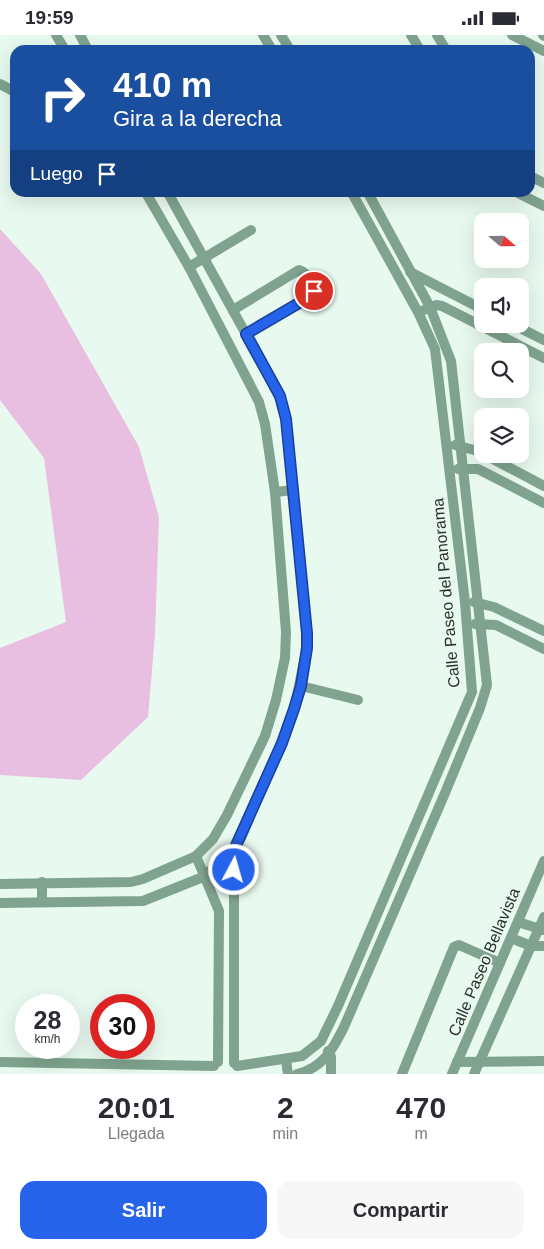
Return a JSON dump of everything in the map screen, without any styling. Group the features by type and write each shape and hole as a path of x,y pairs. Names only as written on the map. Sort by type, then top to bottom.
{"street":[{"path":"512,35 532,45"},
{"path":"0,884 131,882 160,873 196,856 213,839 227,815 265,736 280,684 286,632 275,492 265,424 259,402 189,267 148,197"},
{"path":"0,903 143,901 203,877 234,850 282,743 301,686 307,633 286,419 280,396 170,197"},
{"name":"Calle Paseo del Panorama","path":"215,1067 226,1059 237,1068 286,1061 302,1056 321,1041 338,1006 470,698 472,685 465,602 436,349 418,312 354,197"},
{"name":"Calle Paseo del Panorama","path":"297,1074 315,1067 330,1053 344,1027 480,709 487,677 451,361 430,307 370,197"},
{"path":"526,197 544,206"},
{"path":"189,267 250,230"},
{"path":"233,310 299,270 306,273 314,291 311,296 246,334"},
{"path":"399,277 410,272 474,305"},
{"path":"418,312 430,307 442,306 544,358"},
{"path":"529,332 544,340"},
{"path":"448,445 461,445 544,485"},
{"path":"450,470 478,469 544,503"},
{"path":"275,492 294,490"},
{"path":"465,602 479,601 544,631"},
{"path":"467,626 480,624 496,625 544,649"},
{"path":"301,686 358,700"},
{"path":"234,850 237,1068"},
{"path":"0,1062 215,1067 219,911 203,877 196,856"},
{"name":"Calle Paseo Bellavista","path":"452,1074 544,861"},
{"path":"42,882 42,902"},
{"path":"474,1074 531,946 541,929 544,917"},
{"path":"518,922 541,929"},
{"path":"511,938 531,946 544,946"},
{"path":"402,1074 454,947 458,945 500,963"},
{"path":"321,1041 330,1053 332,1074"},
{"path":"286,1061 288,1074"},
{"path":"457,1062 544,1061"}],"shaded area":[{"path":"0,229 41,274 139,447 159,517 155,634 148,717 81,780 0,775 0,648 66,622 44,458 0,400"}],"route":[{"path":"234,870 234,850 282,743 294,709 301,686 307,648 286,419 280,396 246,334 311,296 314,291"}]}
